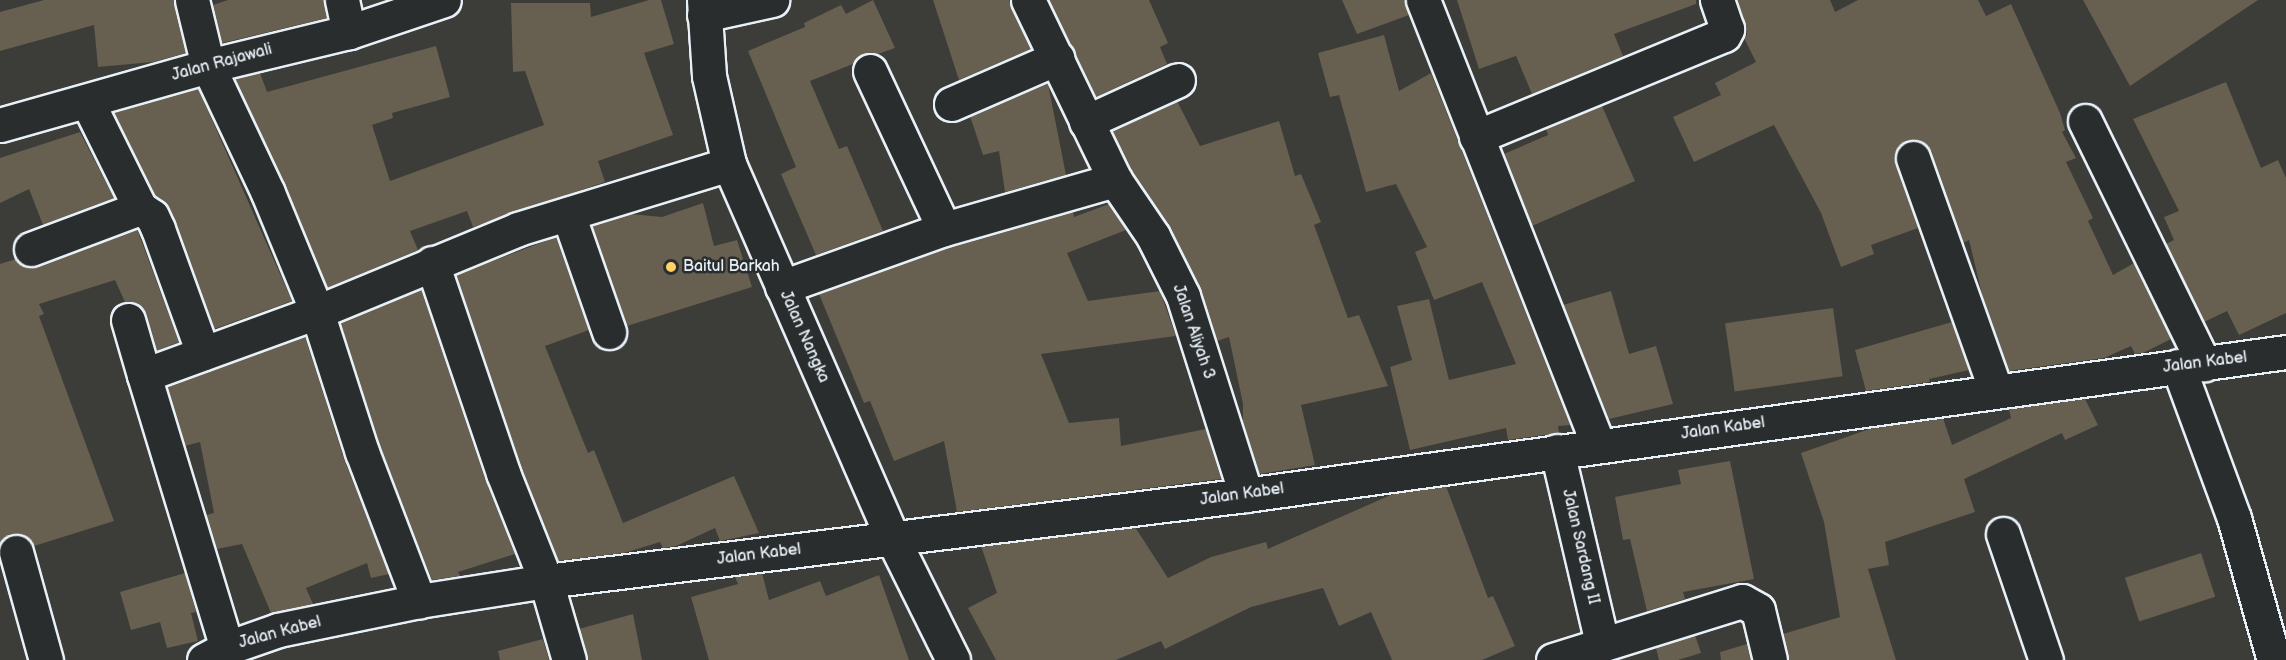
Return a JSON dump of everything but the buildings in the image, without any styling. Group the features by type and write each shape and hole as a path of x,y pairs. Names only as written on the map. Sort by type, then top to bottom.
{"street":[{"path":"192,0 208,66 268,193 317,312 362,452 419,601"},
{"path":"342,0 349,32"},
{"name":"Jalan Rajawali","path":"0,125 208,66 349,32 444,0"},
{"path":"704,7 772,0"},
{"name":"Jalan Aliyah 3","path":"1028,0 1115,180 1153,237 1183,296 1246,495"},
{"path":"1423,0 1599,446"},
{"path":"1476,137 1724,35 1727,29 1717,0"},
{"name":"Jalan Nangka","path":"704,7 716,119 729,164 893,539 953,660"},
{"path":"951,104 1057,58"},
{"path":"870,72 944,229"},
{"path":"1086,122 1178,80"},
{"path":"87,101 140,208 152,216 158,229 203,353"},
{"path":"2085,121 2191,365 2274,660"},
{"path":"1913,158 1996,391"},
{"path":"144,375 317,312 432,263 568,214 729,164"},
{"path":"782,287 944,229 1115,180"},
{"path":"31,249 140,208"},
{"path":"568,214 609,332"},
{"path":"432,263 503,473 546,581 569,660"},
{"path":"128,320 215,654"},
{"name":"Jalan Kabel","path":"215,654 278,630 419,601 546,581 1246,495 2286,352"},
{"name":"Jalan Sardang II","path":"1557,451 1602,643"},
{"path":"2003,534 2046,660"},
{"path":"16,552 46,660"},
{"path":"1553,660 1742,601 1758,610 1770,660"}],"place":[{"name":"Baitul Barkah","path":"671,267"}]}
